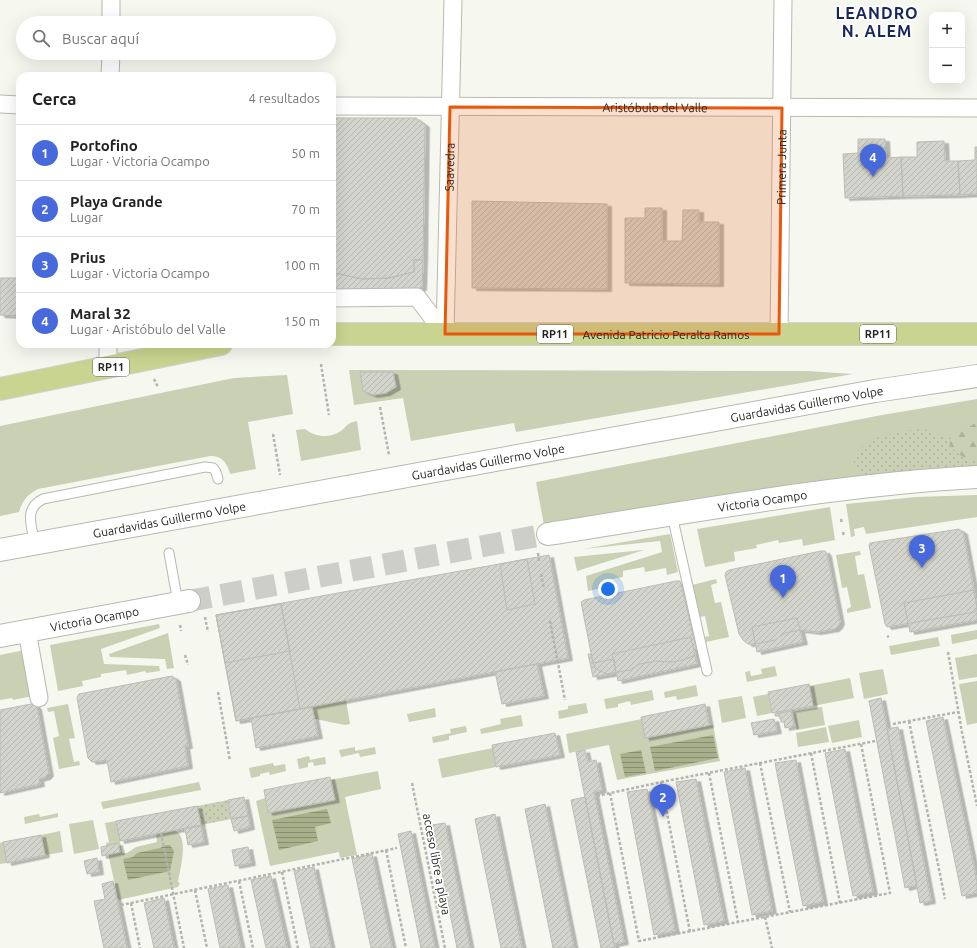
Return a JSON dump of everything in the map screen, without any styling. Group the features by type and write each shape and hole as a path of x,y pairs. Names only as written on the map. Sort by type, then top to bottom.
{"main road":[{"name":"Avenida Patricio Peralta Ramos","path":"336,334 977,334"},
{"name":"RP11","path":"0,389 202,348"},
{"name":"Guardavidas Guillermo Volpe","path":"0,550 875,391 977,376"},
{"name":"Victoria Ocampo","path":"548,534 836,490 977,477"},
{"name":"Victoria Ocampo","path":"0,636 184,602"}],"street":[{"path":"111,0 111,16"},
{"name":"Saavedra","path":"445,334 453,0"},
{"name":"Primera Junta","path":"779,334 783,0"},
{"path":"110,72 111,60"},
{"path":"0,104 16,104"},
{"name":"Aristóbulo del Valle","path":"336,106 977,108"},
{"path":"336,298 417,297 445,334"},
{"path":"108,348 108,368"},
{"path":"27,631 39,698"}],"lane":[{"path":"34,544 30,512 33,505 43,499 205,467 213,468 218,479"},
{"path":"672,515 707,671"},
{"path":"169,553 184,602"}],"path":[{"path":"320,364 329,415"},
{"path":"380,407 389,456"},
{"path":"273,434 280,475"},
{"path":"840,519 842,524"},
{"path":"843,532 844,537"},
{"path":"542,574 544,589"},
{"path":"205,617 208,632"},
{"path":"550,621 565,700"},
{"path":"948,652 958,712 977,806"},
{"path":"185,655 188,665"},
{"path":"218,692 230,762"},
{"path":"893,724 958,712"},
{"path":"909,721 945,899"},
{"path":"597,796 709,772 875,741"},
{"path":"610,793 639,941 840,903 890,893 861,744"},
{"path":"811,753 840,903"},
{"path":"760,763 790,912"},
{"path":"709,772 738,922"},
{"path":"661,782 690,932"},
{"name":"acceso libre a playa","path":"412,784 445,948"},
{"path":"161,833 184,948"},
{"path":"120,906 397,848"},
{"path":"386,850 406,948"},
{"path":"282,872 298,948"},
{"path":"239,881 253,948"},
{"path":"195,890 207,948"},
{"path":"131,904 140,948"},
{"path":"765,917 772,948"}],"highlighted area":[{"path":"450,107 782,108 779,334 445,334"}],"green space":[{"path":"349,370 807,371 853,374 516,432 514,423 411,441 403,398 354,405"},
{"path":"287,375 293,414 248,422 256,469 230,474 224,461 218,457 210,456 38,489 26,499 19,512 0,516 0,426 234,378"},
{"path":"977,399 977,467 544,525 536,482 882,415"},
{"path":"357,421 361,450 301,461 296,430 305,429 313,434 327,436 336,434 349,423"},
{"path":"974,424 977,424 977,462 961,456 949,444 951,438"},
{"path":"924,429 944,437 951,438 949,444 951,447 965,458 977,462 977,467 865,476 856,470 854,463 856,454 862,447 871,441 893,433"},
{"path":"977,495 977,517 866,534 864,527 854,529 855,536 851,537 846,504 916,497"},
{"path":"830,507 835,540 803,546 802,539 779,543 778,540 756,545 757,548 734,552 735,561 705,567 697,529"},
{"path":"670,534 678,572 667,575 666,568 645,572 644,567 623,571 623,577 602,581 603,588 588,591 586,576 662,552 660,541 583,549"},
{"path":"644,550 577,571 574,557"},
{"path":"860,551 861,555 855,556 858,575 864,574 871,608 847,613 847,609 851,607 847,587 842,588 836,555"},
{"path":"716,579 717,583 711,585 715,603 721,602 729,637 706,642 705,637 709,636 705,616 700,617 692,585"},
{"path":"159,624 160,628 101,649 104,664 159,666 160,671 146,673 145,671 127,675 126,670 101,674 101,677 82,681 83,686 58,691 50,645"},
{"path":"977,630 977,639 952,644 951,635"},
{"path":"168,633 174,668 167,669 165,659 110,657 109,654"},
{"path":"938,637 940,646 891,655 889,646"},
{"path":"25,650 33,696 13,700 12,698 0,700 0,655"},
{"path":"977,654 977,677 959,680 955,658"},
{"path":"775,666 777,676 747,682 745,672 750,671 751,676 762,674 761,669"},
{"path":"883,669 888,694 864,699 859,673"},
{"path":"850,678 854,698 813,706 809,686"},
{"path":"977,681 977,723 967,725 959,684"},
{"path":"696,685 698,696 677,700 676,696 665,698 664,692"},
{"path":"652,690 654,700 631,705 630,701 618,704 618,707 606,709 604,699"},
{"path":"768,694 772,713 757,716 753,697"},
{"path":"742,696 746,718 722,723 718,700"},
{"path":"346,700 350,724 345,725 315,719 312,707"},
{"path":"586,703 588,713 559,719 558,711 568,709 568,706"},
{"path":"68,704 75,738 69,739 74,762 79,761 80,765 59,769 53,738 59,736 54,711 48,712 47,708"},
{"path":"822,707 825,725 797,730 793,712"},
{"path":"435,708 436,717 409,722 407,714"},
{"path":"521,715 523,726 481,734 480,729 501,724 500,719"},
{"path":"642,719 646,738 713,725 720,761 617,780 609,745 569,753 566,734"},
{"path":"859,720 862,737 832,743 828,726"},
{"path":"466,726 467,732 449,736 449,740 433,743 432,737 451,733 450,729"},
{"path":"826,727 829,742 798,747 796,733"},
{"path":"355,747 355,751 375,747 376,754 360,757 359,753 341,757 339,750"},
{"path":"493,748 496,767 442,778 438,759"},
{"path":"309,756 310,760 325,757 326,764 314,766 313,762 308,763 308,767 299,769 297,759"},
{"path":"273,763 274,766 285,764 286,771 270,775 269,772 251,778 249,768"},
{"path":"378,771 381,789 345,797 357,855 340,858 339,852 270,866 256,801 265,798 268,813 334,800 330,780"},
{"path":"199,782 201,790 103,809 101,802"},
{"path":"228,800 231,819 201,825 197,806"},
{"path":"197,806 201,825 174,830 179,833 183,845 178,882 180,883 178,887 118,900 106,843 109,842 105,823","holes":["156,834 157,842 136,847 127,853 122,853 120,841"]},
{"path":"58,813 58,817 25,824 24,817 39,814 40,817"},
{"path":"93,820 99,849 74,854 69,824"},
{"path":"60,831 63,852 45,855 41,835"},
{"path":"3,842 7,863 0,864 0,843"}],"shaded area":[{"path":"713,735 718,758 655,771 650,747"},
{"path":"641,750 646,773 625,777 620,754"},
{"path":"327,809 331,823 315,827 318,841 279,850 272,820"},
{"path":"170,845 174,851 170,871 128,880 123,859 133,857 137,853 160,848"}],"building":[{"path":"336,118 416,118 425,125 423,260 414,260 414,272 389,278 362,279 336,273"},
{"path":"858,139 885,139 886,158 901,157 903,196 845,198 843,154 858,153"},
{"path":"944,141 945,161 958,161 960,195 903,196 901,157 917,157 917,142"},
{"path":"975,147 977,147 977,194 960,195 958,161 975,160"},
{"path":"472,201 607,204 607,289 472,288"},
{"path":"645,208 662,208 662,241 682,241 683,210 699,210 699,222 719,222 719,284 625,283 625,218 645,218"},
{"path":"414,260 423,260 422,288 402,293 336,292 336,273 362,279 389,278 414,272"},
{"path":"0,278 16,278 16,316 0,315"},
{"path":"360,372 393,372 396,387 386,393 373,395 363,391"},
{"path":"959,529 963,532 977,606 975,612 887,627 885,624 869,545 870,543"},
{"path":"825,551 827,554 840,622 838,626 835,629 817,632 800,630 785,633 775,640 755,644 748,644 743,640 739,634 725,575 726,572 729,570"},
{"path":"549,555 568,658 236,721 216,615"},
{"path":"527,559 535,604 507,610 500,564"},
{"path":"680,581 681,584 696,647 693,656 672,662 655,661 640,664 629,670 607,674 596,669 593,663 581,602 584,600"},
{"path":"974,590 977,607 977,620 910,632 904,603"},
{"path":"281,604 300,709 236,721 216,615"},
{"path":"281,604 290,651 225,663 216,615"},
{"path":"797,618 803,642 757,652 752,627"},
{"path":"691,637 697,664 618,681 612,654"},
{"path":"588,654 591,654 593,663 614,659 616,673 593,677"},
{"path":"537,664 544,696 502,704 495,672"},
{"path":"172,676 176,679 188,746 185,746 188,766 111,782 107,760 92,762 88,758 77,698 79,694"},
{"path":"809,684 813,706 772,713 768,692"},
{"path":"881,698 917,885 905,888 869,701"},
{"path":"34,704 37,707 49,774 46,777 39,779 40,784 0,793 0,710"},
{"path":"705,704 709,725 645,738 641,717"},
{"path":"312,707 318,736 256,748 251,718"},
{"path":"791,711 794,726 785,728 784,722 781,722 780,716 775,716 775,714"},
{"path":"943,717 977,882 977,893 962,896 926,721"},
{"path":"774,719 777,731 754,735 751,723"},
{"path":"898,727 931,901 920,903 887,729"},
{"path":"555,733 560,755 496,767 492,745"},
{"path":"845,749 873,892 853,896 825,753"},
{"path":"585,750 588,762 596,760 602,790 594,792 624,942 614,944 576,752"},
{"path":"796,760 823,902 803,906 775,763"},
{"path":"745,768 772,911 752,915 724,772"},
{"path":"330,777 335,800 268,813 264,790"},
{"path":"696,779 724,921 704,925 676,782"},
{"path":"647,789 675,931 654,935 627,792"},
{"path":"244,797 248,816 231,819 228,800"},
{"path":"585,797 615,948 601,948 571,800"},
{"path":"545,804 574,948 553,948 525,809"},
{"path":"197,806 201,825 120,841 116,821"},
{"path":"495,814 522,948 501,948 475,819"},
{"path":"248,816 250,827 234,831 231,819"},
{"path":"445,823 470,948 457,948 432,825"},
{"path":"201,826 204,842 188,845 185,829"},
{"path":"411,831 435,948 421,948 398,834"},
{"path":"41,835 45,855 7,863 3,842"},
{"path":"118,843 120,852 102,856 101,847"},
{"path":"248,847 251,863 235,866 232,850"},
{"path":"372,854 392,948 371,948 352,859"},
{"path":"97,858 99,872 87,874 84,861"},
{"path":"314,867 331,948 311,948 294,871"},
{"path":"271,876 287,948 266,948 251,880"},
{"path":"113,881 127,948 104,948 94,901 105,899 102,884"},
{"path":"228,885 241,948 220,948 208,889"},
{"path":"164,898 174,948 154,948 144,903"}],"tunnel":[{"path":"189,601 548,534"}],"place":[{"name":"Maral 32","path":"873,177"},
{"name":"Prius","path":"922,568"},
{"name":"Portofino","path":"783,598"},
{"name":"Playa Grande","path":"663,817"}],"district":[{"name":"LEANDRO N. ALEM","path":"877,22"}]}
